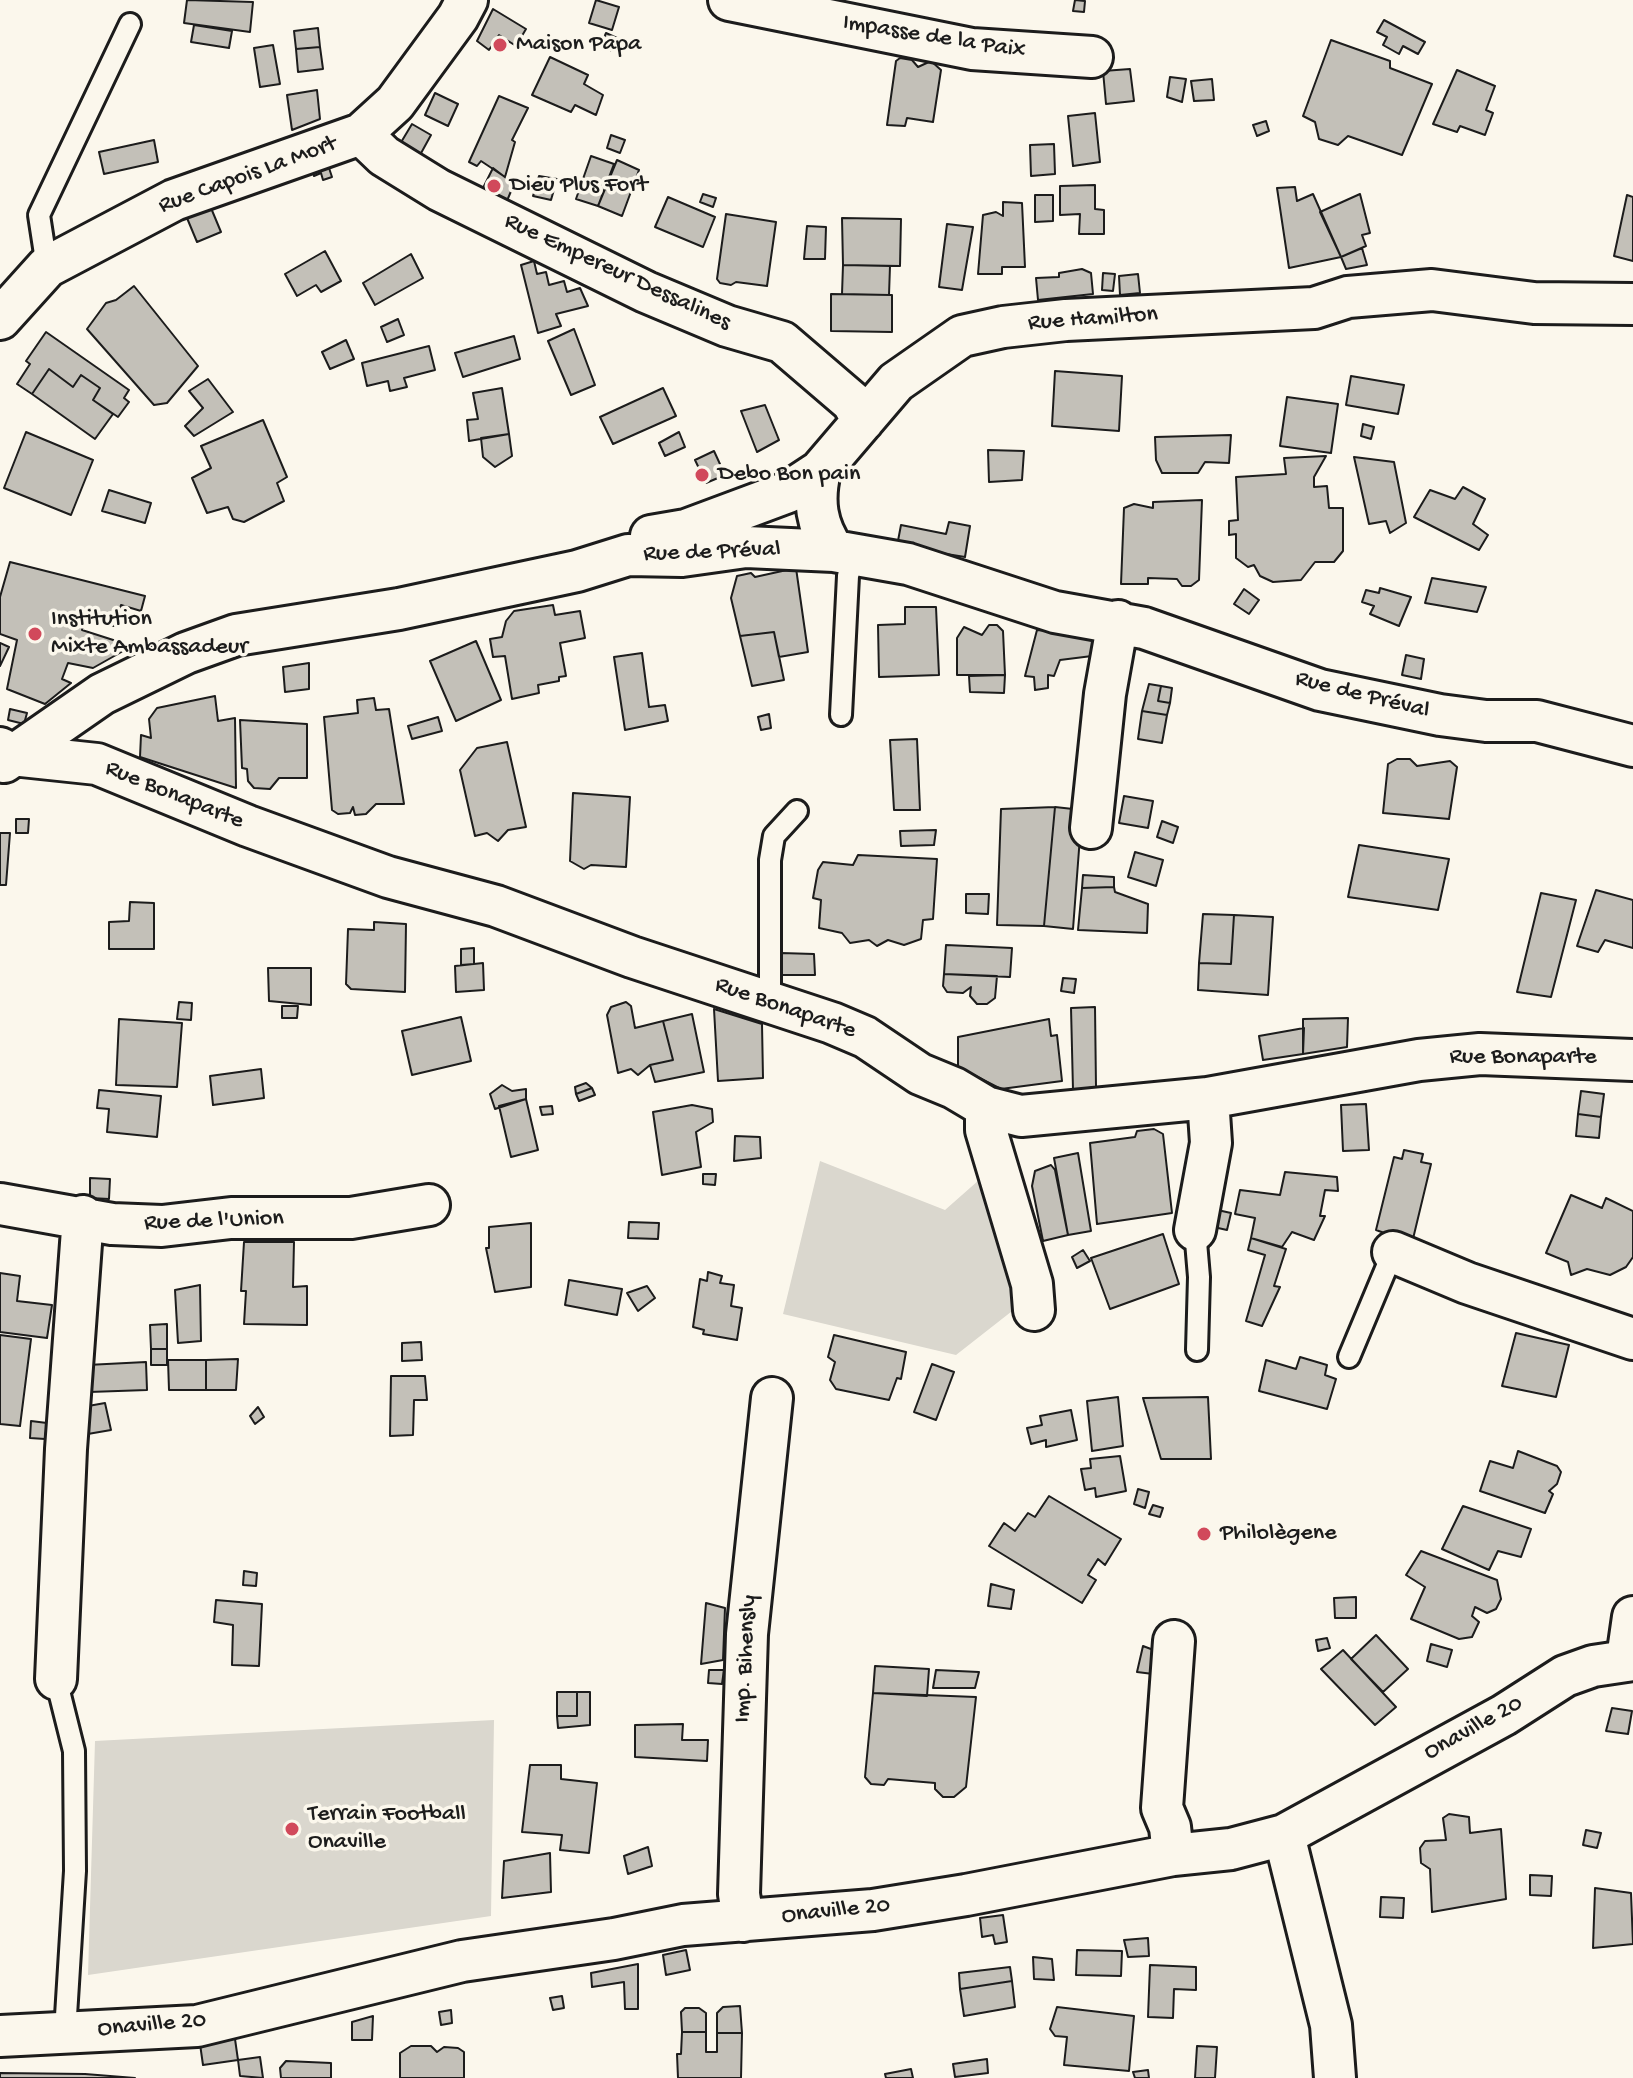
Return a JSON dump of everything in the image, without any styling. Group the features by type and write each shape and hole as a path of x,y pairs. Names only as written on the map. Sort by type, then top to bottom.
{"street":[{"name":"Rue Capois La Mort","path":"0,319 47,267 174,200 361,134 395,103 467,0"},
{"name":"Impasse de la Paix","path":"729,0 972,49 1092,57"},
{"name":"Rue Empereur Dessalines","path":"361,134 384,156 439,190 646,292 727,326 782,342 852,402 863,421"},
{"name":"Rue Hamilton","path":"628,555 639,539 686,530 788,492 820,471 896,382 962,336 1003,327 1131,316 1314,308 1348,297 1393,291 1459,292 1534,303 1633,304"},
{"path":"820,471 815,494 829,552"},
{"path":"788,492 785,515 790,537 829,552"},
{"name":"Rue de Préval","path":"4,756 102,694 186,653 236,635 399,609 577,571 628,555 682,556 746,547 829,552 963,579 1055,612 1118,621 1231,656 1320,690 1371,703 1486,721 1537,721 1633,746"},
{"path":"1091,828 1105,694 1118,621"},
{"name":"Rue Bonaparte","path":"4,756 97,764 248,826 388,877 496,906 865,1037 920,1074 954,1088 986,1107 1021,1116 1208,1098 1419,1060 1480,1054 1633,1060"},
{"path":"1195,1230 1211,1143 1208,1098"},
{"path":"986,1107 986,1130 1032,1284 1034,1310"},
{"name":"Rue de l'Union","path":"0,1204 83,1216 112,1224 162,1226 231,1218 351,1218 429,1205"},
{"path":"56,1679 66,1449 83,1216"},
{"path":"1393,1252 1467,1283 1633,1339"},
{"name":"Imp. Bihensly","path":"743,1921 739,1894 747,1634 772,1398"},
{"path":"1630,1659 1633,1617"},
{"path":"1173,1855 1170,1827 1162,1808 1174,1641"},
{"name":"Onaville 20","path":"0,2036 197,2026 462,1961 614,1939 683,1925 904,1905 1173,1855 1231,1849 1284,1835 1504,1715 1565,1676 1630,1659"},
{"path":"1284,1835 1331,2025 1335,2078"}],"lane":[{"path":"47,267 39,215 130,24"},
{"path":"829,552 848,576 841,715"},
{"path":"770,1003 770,860 774,836 797,811"},
{"path":"1195,1230 1199,1277 1197,1350"},
{"path":"1349,1357 1393,1252"},
{"path":"56,1679 74,1751 75,1871 65,2032"}],"shaded area":[{"path":"820,1161 945,1210 979,1180 1016,1308 956,1355 783,1314"},
{"name":"Terrain Football Onaville","path":"494,1720 491,1916 88,1975 95,1741"}],"building":[{"path":"187,0 253,2 250,32 184,23"},
{"path":"596,0 619,7 612,30 589,23"},
{"path":"1075,0 1085,1 1084,12 1073,11"},
{"path":"493,9 526,29 516,46 499,35 489,50 477,41"},
{"path":"1384,20 1425,42 1418,54 1403,46 1399,54 1383,45 1387,37 1377,32"},
{"path":"194,25 232,31 229,48 191,42"},
{"path":"318,28 320,47 296,49 294,31"},
{"path":"606,33 617,38 612,51 601,45"},
{"path":"1331,40 1390,61 1390,68 1432,84 1402,155 1348,136 1338,145 1319,139 1315,122 1303,116"},
{"path":"273,45 280,84 260,87 254,48"},
{"path":"320,47 323,69 298,72 296,49"},
{"path":"550,57 588,75 584,84 603,95 596,115 575,105 571,112 532,95"},
{"path":"900,58 912,60 918,67 931,61 941,70 933,122 907,118 905,126 887,125 896,61"},
{"path":"1130,69 1134,101 1106,104 1103,71"},
{"path":"1457,70 1495,86 1486,110 1493,113 1485,135 1460,126 1457,132 1433,124"},
{"path":"1170,77 1186,79 1182,102 1167,97"},
{"path":"1212,79 1214,100 1194,101 1191,81"},
{"path":"317,90 320,119 292,130 287,95"},
{"path":"435,93 458,104 448,126 425,115"},
{"path":"499,96 528,108 512,140 515,142 505,177 481,161 477,166 469,162"},
{"path":"1095,113 1100,162 1073,166 1068,116"},
{"path":"1266,121 1269,131 1257,136 1253,125"},
{"path":"412,124 431,135 420,155 400,144"},
{"path":"611,135 625,140 620,153 607,148"},
{"path":"154,140 158,162 104,174 99,152"},
{"path":"1054,144 1055,174 1031,176 1030,145"},
{"path":"591,156 614,164 598,206 576,199"},
{"path":"326,159 332,177 323,180 321,173 314,176 311,165"},
{"path":"617,160 639,170 622,216 598,206"},
{"path":"493,168 514,184 504,208 479,196"},
{"path":"539,176 557,179 551,200 533,196"},
{"path":"1095,185 1095,209 1104,210 1104,234 1079,234 1080,214 1060,215 1060,186"},
{"path":"1295,187 1297,201 1313,194 1341,257 1289,268 1277,188"},
{"path":"703,194 716,198 713,207 700,202"},
{"path":"1360,194 1370,233 1362,235 1366,246 1341,257 1320,212"},
{"path":"1035,195 1053,195 1053,221 1035,222"},
{"path":"1627,195 1633,197 1633,261 1614,256"},
{"path":"668,197 715,217 703,247 655,227"},
{"path":"1003,202 1022,203 1025,267 1002,267 1002,274 978,274 983,215 996,212 1003,216"},
{"path":"211,208 221,232 197,242 187,218"},
{"path":"726,214 776,222 767,286 736,282 731,285 720,283 717,279"},
{"path":"842,218 901,219 900,266 843,265"},
{"path":"947,224 973,227 962,290 939,287"},
{"path":"807,226 826,227 825,259 804,259"},
{"path":"1362,248 1367,265 1346,269 1341,257"},
{"path":"325,251 341,281 321,292 316,285 297,296 285,274"},
{"path":"411,254 423,278 375,305 363,283"},
{"path":"534,261 537,274 546,272 549,285 564,281 567,292 580,288 588,306 556,314 561,326 538,333 521,265"},
{"path":"843,265 890,266 889,295 842,294"},
{"path":"1082,269 1091,273 1093,294 1038,300 1036,278 1059,277 1059,273"},
{"path":"1103,273 1115,274 1113,291 1102,290"},
{"path":"1138,274 1140,293 1120,295 1119,276"},
{"path":"134,286 198,366 167,403 154,405 87,329 106,303 116,300"},
{"path":"831,294 892,295 892,332 831,331"},
{"path":"398,319 404,335 387,342 381,327"},
{"path":"574,329 595,385 571,395 548,341"},
{"path":"46,332 129,390 124,398 129,402 118,417 93,400 100,388 81,375 73,387 49,369 32,394 17,384 30,364 26,361"},
{"path":"514,336 520,359 463,377 455,353"},
{"path":"346,340 354,359 330,369 322,352"},
{"path":"429,346 435,370 404,378 407,387 390,391 388,381 367,386 362,363"},
{"path":"49,369 73,387 81,375 100,388 93,400 113,414 95,439 32,394"},
{"path":"1055,371 1122,376 1119,431 1052,426"},
{"path":"1351,376 1404,385 1398,414 1346,405"},
{"path":"208,379 233,412 194,436 185,426 203,408 189,391"},
{"path":"502,388 509,434 469,441 467,420 478,419 473,393"},
{"path":"663,388 676,416 613,444 600,417"},
{"path":"1287,397 1338,404 1331,453 1280,446"},
{"path":"765,405 779,440 757,452 741,411"},
{"path":"263,420 287,477 277,483 284,501 244,522 233,519 228,507 207,513 192,478 211,468 201,446"},
{"path":"1363,424 1374,427 1371,439 1361,436"},
{"path":"26,432 93,460 71,515 4,488"},
{"path":"679,432 685,447 665,456 659,443"},
{"path":"509,434 512,456 495,467 483,457 481,438"},
{"path":"1231,435 1229,463 1205,462 1198,473 1162,473 1156,460 1155,437"},
{"path":"988,450 1024,451 1022,480 989,482"},
{"path":"714,451 725,475 706,483 695,460"},
{"path":"1326,456 1314,477 1314,487 1327,486 1329,508 1343,508 1343,551 1334,562 1315,562 1301,580 1273,582 1260,576 1254,565 1248,567 1236,558 1236,534 1229,535 1229,521 1238,520 1236,477 1286,474 1284,458"},
{"path":"1354,457 1394,462 1406,523 1390,533 1386,521 1369,524"},
{"path":"1463,487 1485,499 1473,524 1488,535 1479,550 1414,517 1430,490 1455,499"},
{"path":"109,490 151,503 145,523 102,511"},
{"path":"1202,500 1199,580 1191,586 1182,586 1177,579 1148,578 1148,584 1121,584 1124,508 1134,504 1153,508 1153,502"},
{"path":"949,522 970,526 965,557 897,546 901,525 946,534"},
{"path":"10,562 145,596 141,611 121,605 114,626 84,619 82,630 132,646 93,668 68,663 62,679 71,683 45,704 7,689 17,640 0,634 0,597"},
{"path":"796,568 808,652 779,657 774,632 740,636 731,598 737,576 751,573 755,577"},
{"path":"1432,578 1486,587 1477,612 1425,603"},
{"path":"1380,588 1411,597 1399,626 1370,614 1374,606 1362,602 1366,590 1379,593"},
{"path":"1244,589 1259,600 1249,614 1234,604"},
{"path":"553,605 555,615 580,611 585,638 560,643 566,676 559,677 559,681 538,685 539,693 512,699 505,656 493,657 490,639 502,637 506,621 514,611"},
{"path":"905,607 936,607 939,675 879,677 878,625 905,624"},
{"path":"989,625 997,625 1003,631 1005,675 957,675 957,638 964,627 982,635"},
{"path":"1037,630 1097,632 1092,656 1060,660 1054,676 1048,675 1048,688 1035,690 1034,677 1025,676"},
{"path":"774,632 784,680 752,686 740,636"},
{"path":"476,641 501,700 456,721 430,661"},
{"path":"0,643 9,647 0,666"},
{"path":"642,653 649,707 665,705 668,721 625,730 614,657"},
{"path":"1406,655 1424,659 1421,679 1402,675"},
{"path":"309,663 309,689 285,692 283,667"},
{"path":"1005,675 1004,693 970,692 969,676"},
{"path":"1149,684 1161,686 1158,701 1170,703 1167,715 1142,711"},
{"path":"1161,686 1172,688 1170,703 1158,701"},
{"path":"215,696 218,721 235,718 236,788 140,757 141,735 151,738 149,719 157,708"},
{"path":"374,698 376,710 389,709 404,804 376,804 366,814 355,815 353,807 350,813 338,814 332,810 324,717 358,713 357,700"},
{"path":"10,709 27,713 24,724 8,720"},
{"path":"1142,711 1167,715 1162,743 1138,739"},
{"path":"769,714 771,728 761,730 758,717"},
{"path":"438,717 442,731 412,739 408,726"},
{"path":"240,720 307,724 307,778 279,778 270,789 254,788 248,781 247,769 242,768"},
{"path":"917,739 920,810 894,810 890,740"},
{"path":"507,742 526,827 508,830 498,841 487,833 475,836 460,770 477,748"},
{"path":"1397,759 1410,759 1417,766 1450,761 1457,767 1449,819 1383,813 1388,764"},
{"path":"573,793 630,797 626,867 591,865 584,869 570,861"},
{"path":"1124,796 1153,801 1148,828 1119,823"},
{"path":"1055,807 1044,926 997,925 1001,809"},
{"path":"1055,807 1082,810 1073,929 1044,926"},
{"path":"16,819 29,819 28,833 16,833"},
{"path":"1162,821 1178,827 1173,843 1157,837"},
{"path":"936,830 934,845 901,846 900,831"},
{"path":"0,833 10,833 6,885 0,885"},
{"path":"1359,845 1449,859 1438,910 1348,897"},
{"path":"1135,852 1163,860 1156,886 1128,877"},
{"path":"858,855 937,859 933,919 923,920 921,939 904,945 888,940 877,946 869,940 850,943 842,933 819,928 821,900 813,898 818,870 823,862 853,865"},
{"path":"1083,875 1114,877 1114,887 1082,888"},
{"path":"1114,887 1115,892 1148,904 1147,933 1078,930 1082,888"},
{"path":"1596,890 1633,900 1633,948 1605,940 1598,952 1577,946"},
{"path":"1541,893 1576,900 1551,997 1517,992"},
{"path":"966,894 989,894 988,914 966,913"},
{"path":"130,902 154,903 154,949 109,949 109,922 129,921"},
{"path":"1203,914 1234,915 1231,964 1199,963"},
{"path":"1234,915 1273,917 1268,995 1198,990 1199,963 1231,964"},
{"path":"374,922 406,924 405,992 351,989 346,984 348,929 374,930"},
{"path":"946,945 1012,948 1010,977 944,974"},
{"path":"474,948 474,964 461,965 461,949"},
{"path":"781,953 814,954 815,975 782,975"},
{"path":"483,963 484,990 456,992 455,966"},
{"path":"268,968 311,968 311,1005 269,1001"},
{"path":"944,974 997,976 995,998 987,1004 977,1004 970,996 971,987 963,993 947,992 943,986"},
{"path":"1063,978 1076,979 1074,993 1061,991"},
{"path":"179,1002 192,1003 191,1020 177,1019"},
{"path":"626,1002 631,1006 635,1028 663,1021 673,1060 650,1065 638,1075 631,1069 618,1073 607,1015 611,1007"},
{"path":"282,1006 298,1006 297,1018 282,1018"},
{"path":"1095,1007 1096,1087 1073,1090 1071,1008"},
{"path":"714,1009 762,1024 763,1078 718,1081"},
{"path":"692,1014 704,1072 655,1082 650,1065 673,1060 663,1021"},
{"path":"461,1017 471,1061 412,1075 402,1031"},
{"path":"1348,1018 1347,1047 1303,1054 1303,1019"},
{"path":"119,1019 182,1023 177,1087 116,1085"},
{"path":"1049,1019 1051,1036 1057,1035 1062,1081 1001,1089 958,1067 958,1037"},
{"path":"1304,1028 1303,1054 1263,1060 1259,1036"},
{"path":"261,1069 264,1098 213,1105 210,1076"},
{"path":"586,1083 592,1088 576,1094 575,1087"},
{"path":"502,1085 512,1091 526,1089 526,1099 495,1109 490,1094"},
{"path":"592,1088 595,1095 579,1101 576,1094"},
{"path":"99,1090 161,1096 157,1137 107,1132 109,1109 97,1108"},
{"path":"1581,1091 1604,1094 1601,1117 1578,1114"},
{"path":"526,1099 538,1150 511,1157 499,1106"},
{"path":"1366,1104 1369,1150 1343,1151 1341,1105"},
{"path":"692,1105 712,1109 713,1122 696,1132 701,1167 662,1175 653,1112"},
{"path":"552,1106 553,1114 542,1115 540,1107"},
{"path":"1578,1114 1601,1117 1599,1138 1576,1136"},
{"path":"1154,1129 1163,1134 1172,1213 1097,1224 1090,1143 1135,1137 1137,1131"},
{"path":"735,1136 760,1137 761,1158 734,1161"},
{"path":"1404,1150 1423,1154 1421,1162 1431,1164 1412,1243 1376,1230 1394,1157 1402,1159"},
{"path":"1078,1153 1091,1231 1068,1235 1054,1158"},
{"path":"1051,1165 1055,1170 1068,1235 1043,1241 1032,1186 1035,1171"},
{"path":"1285,1172 1337,1177 1338,1191 1325,1190 1320,1216 1325,1216 1314,1240 1292,1232 1282,1247 1251,1238 1255,1218 1235,1214 1240,1190 1280,1195"},
{"path":"703,1174 716,1174 715,1185 703,1184"},
{"path":"90,1178 110,1179 109,1199 90,1198"},
{"path":"1571,1195 1602,1208 1606,1198 1633,1211 1633,1257 1626,1267 1610,1275 1587,1269 1571,1275 1568,1262 1546,1253"},
{"path":"1213,1209 1231,1213 1227,1230 1209,1226"},
{"path":"629,1222 659,1223 658,1239 628,1238"},
{"path":"531,1223 531,1287 495,1292 486,1248 489,1248 489,1227"},
{"path":"1163,1234 1179,1284 1110,1309 1091,1258"},
{"path":"1251,1238 1286,1249 1274,1286 1280,1287 1262,1326 1246,1321 1265,1255 1248,1250"},
{"path":"244,1242 294,1242 293,1287 307,1286 307,1325 244,1324 246,1291 241,1291"},
{"path":"1083,1250 1090,1261 1077,1268 1072,1257"},
{"path":"708,1272 722,1276 720,1283 734,1285 731,1306 742,1308 737,1340 703,1334 704,1330 693,1327 700,1279 707,1281"},
{"path":"0,1273 20,1276 17,1301 52,1305 47,1338 0,1332"},
{"path":"569,1280 622,1289 617,1315 565,1305"},
{"path":"200,1285 201,1341 178,1343 175,1290"},
{"path":"647,1286 655,1298 638,1311 627,1293"},
{"path":"167,1324 167,1349 151,1349 150,1325"},
{"path":"1516,1333 1569,1345 1556,1397 1502,1386"},
{"path":"0,1335 31,1339 20,1426 0,1424"},
{"path":"834,1335 906,1352 901,1379 897,1378 889,1400 836,1389 830,1380 835,1362 828,1357"},
{"path":"421,1342 422,1360 402,1361 402,1343"},
{"path":"151,1349 167,1349 167,1365 151,1365"},
{"path":"1300,1357 1327,1365 1325,1375 1336,1379 1327,1409 1259,1391 1266,1360 1296,1369"},
{"path":"238,1359 236,1390 206,1390 206,1360"},
{"path":"168,1360 206,1360 206,1390 169,1390"},
{"path":"146,1362 147,1390 89,1392 87,1365"},
{"path":"932,1364 954,1372 936,1420 914,1412"},
{"path":"391,1376 425,1376 427,1400 414,1400 413,1435 390,1436"},
{"path":"1118,1397 1123,1446 1092,1451 1087,1401"},
{"path":"1208,1397 1211,1459 1161,1459 1143,1398"},
{"path":"105,1403 111,1430 82,1435 77,1408"},
{"path":"258,1407 264,1417 255,1424 250,1416"},
{"path":"1071,1410 1077,1440 1046,1447 1046,1440 1031,1444 1027,1428 1042,1425 1040,1416"},
{"path":"31,1421 47,1423 45,1439 30,1438"},
{"path":"1518,1451 1557,1466 1561,1472 1557,1484 1549,1491 1553,1494 1545,1513 1480,1491 1490,1461 1513,1468"},
{"path":"1120,1456 1126,1491 1096,1497 1095,1488 1085,1490 1081,1469 1091,1468 1090,1459"},
{"path":"1138,1489 1149,1492 1145,1508 1134,1504"},
{"path":"1049,1496 1121,1539 1105,1565 1098,1559 1088,1575 1096,1580 1082,1603 989,1546 1004,1523 1015,1531 1028,1513 1035,1517"},
{"path":"1153,1505 1163,1508 1160,1517 1149,1514"},
{"path":"1463,1506 1531,1529 1521,1557 1498,1551 1489,1570 1442,1549"},
{"path":"1421,1551 1497,1580 1501,1599 1496,1609 1487,1613 1475,1607 1472,1616 1479,1622 1472,1637 1459,1639 1411,1619 1425,1587 1406,1575"},
{"path":"244,1571 257,1573 256,1586 243,1585"},
{"path":"991,1584 1014,1590 1011,1609 988,1606"},
{"path":"1356,1597 1356,1618 1335,1618 1334,1598"},
{"path":"216,1600 262,1604 259,1666 232,1665 233,1625 214,1622"},
{"path":"706,1603 725,1608 723,1660 701,1664"},
{"path":"1376,1635 1408,1669 1383,1692 1351,1659"},
{"path":"1327,1638 1330,1648 1318,1651 1316,1640"},
{"path":"1431,1644 1452,1650 1447,1667 1427,1661"},
{"path":"1143,1646 1164,1654 1161,1675 1137,1672"},
{"path":"1343,1650 1396,1707 1375,1725 1321,1669"},
{"path":"875,1666 929,1669 927,1696 873,1693"},
{"path":"709,1670 724,1670 722,1684 708,1683"},
{"path":"936,1670 979,1672 975,1688 933,1688"},
{"path":"557,1692 577,1692 577,1716 557,1716"},
{"path":"577,1692 590,1692 590,1725 558,1728 557,1716 577,1716"},
{"path":"873,1693 976,1697 966,1787 954,1797 943,1797 935,1789 935,1783 888,1779 884,1785 871,1784 865,1777"},
{"path":"1612,1708 1632,1711 1628,1734 1606,1731"},
{"path":"683,1724 682,1740 708,1740 707,1761 635,1757 635,1725"},
{"path":"530,1765 561,1765 561,1779 597,1783 589,1853 560,1850 562,1835 522,1832"},
{"path":"1449,1814 1469,1817 1470,1833 1501,1829 1506,1899 1432,1912 1430,1869 1421,1863 1420,1848 1425,1841 1446,1840 1443,1818"},
{"path":"1586,1830 1601,1833 1597,1848 1583,1845"},
{"path":"648,1847 652,1866 628,1874 624,1856"},
{"path":"550,1853 551,1892 502,1898 504,1861"},
{"path":"1530,1875 1552,1876 1551,1896 1530,1895"},
{"path":"1595,1888 1631,1893 1633,1944 1593,1948"},
{"path":"1381,1897 1404,1898 1403,1918 1380,1917"},
{"path":"1003,1915 1007,1942 995,1944 993,1935 982,1937 980,1918"},
{"path":"1148,1938 1149,1956 1128,1957 1124,1940"},
{"path":"686,1950 690,1970 666,1975 663,1955"},
{"path":"1077,1950 1122,1951 1121,1976 1076,1975"},
{"path":"1033,1957 1052,1959 1054,1980 1034,1979"},
{"path":"638,1964 638,2009 625,2009 624,1982 592,1987 591,1973"},
{"path":"1150,1965 1196,1967 1196,1990 1174,1989 1173,2018 1148,2017"},
{"path":"1010,1967 1012,1981 960,1989 959,1973"},
{"path":"1012,1981 1015,2007 964,2016 960,1989"},
{"path":"562,1996 564,2008 553,2010 550,1998"},
{"path":"740,2006 742,2033 717,2033 717,2013 723,2007"},
{"path":"1057,2007 1134,2016 1129,2071 1064,2065 1067,2037 1055,2036 1050,2029"},
{"path":"685,2008 699,2008 706,2013 706,2032 682,2032 681,2012"},
{"path":"451,2010 452,2023 441,2025 439,2012"},
{"path":"373,2016 372,2040 352,2040 352,2022"},
{"path":"234,2032 238,2060 203,2065 199,2037"},
{"path":"682,2032 706,2032 706,2052 717,2052 717,2033 742,2033 741,2078 678,2078 677,2054 681,2054"},
{"path":"411,2046 431,2046 437,2052 444,2047 458,2048 464,2052 464,2078 400,2078 400,2053"},
{"path":"1197,2046 1217,2047 1215,2078 1195,2078"},
{"path":"260,2057 263,2078 240,2076 238,2060"},
{"path":"987,2059 988,2073 955,2077 953,2064"},
{"path":"286,2061 331,2063 331,2078 281,2078 280,2068"},
{"path":"911,2069 913,2078 886,2078 885,2074"},
{"path":"1148,2070 1149,2078 1135,2078 1133,2072"},
{"path":"0,2073 85,2074 135,2078 0,2078"}],"place":[{"name":"Maison Papa","path":"500,45"},
{"name":"Dieu Plus Fort","path":"494,186"},
{"name":"Debo Bon pain","path":"702,475"},
{"name":"Institution Mixte Ambassadeur","path":"35,634"},
{"name":"Philolègene","path":"1204,1534"},
{"name":"Terrain Football Onaville","path":"292,1829"}]}
